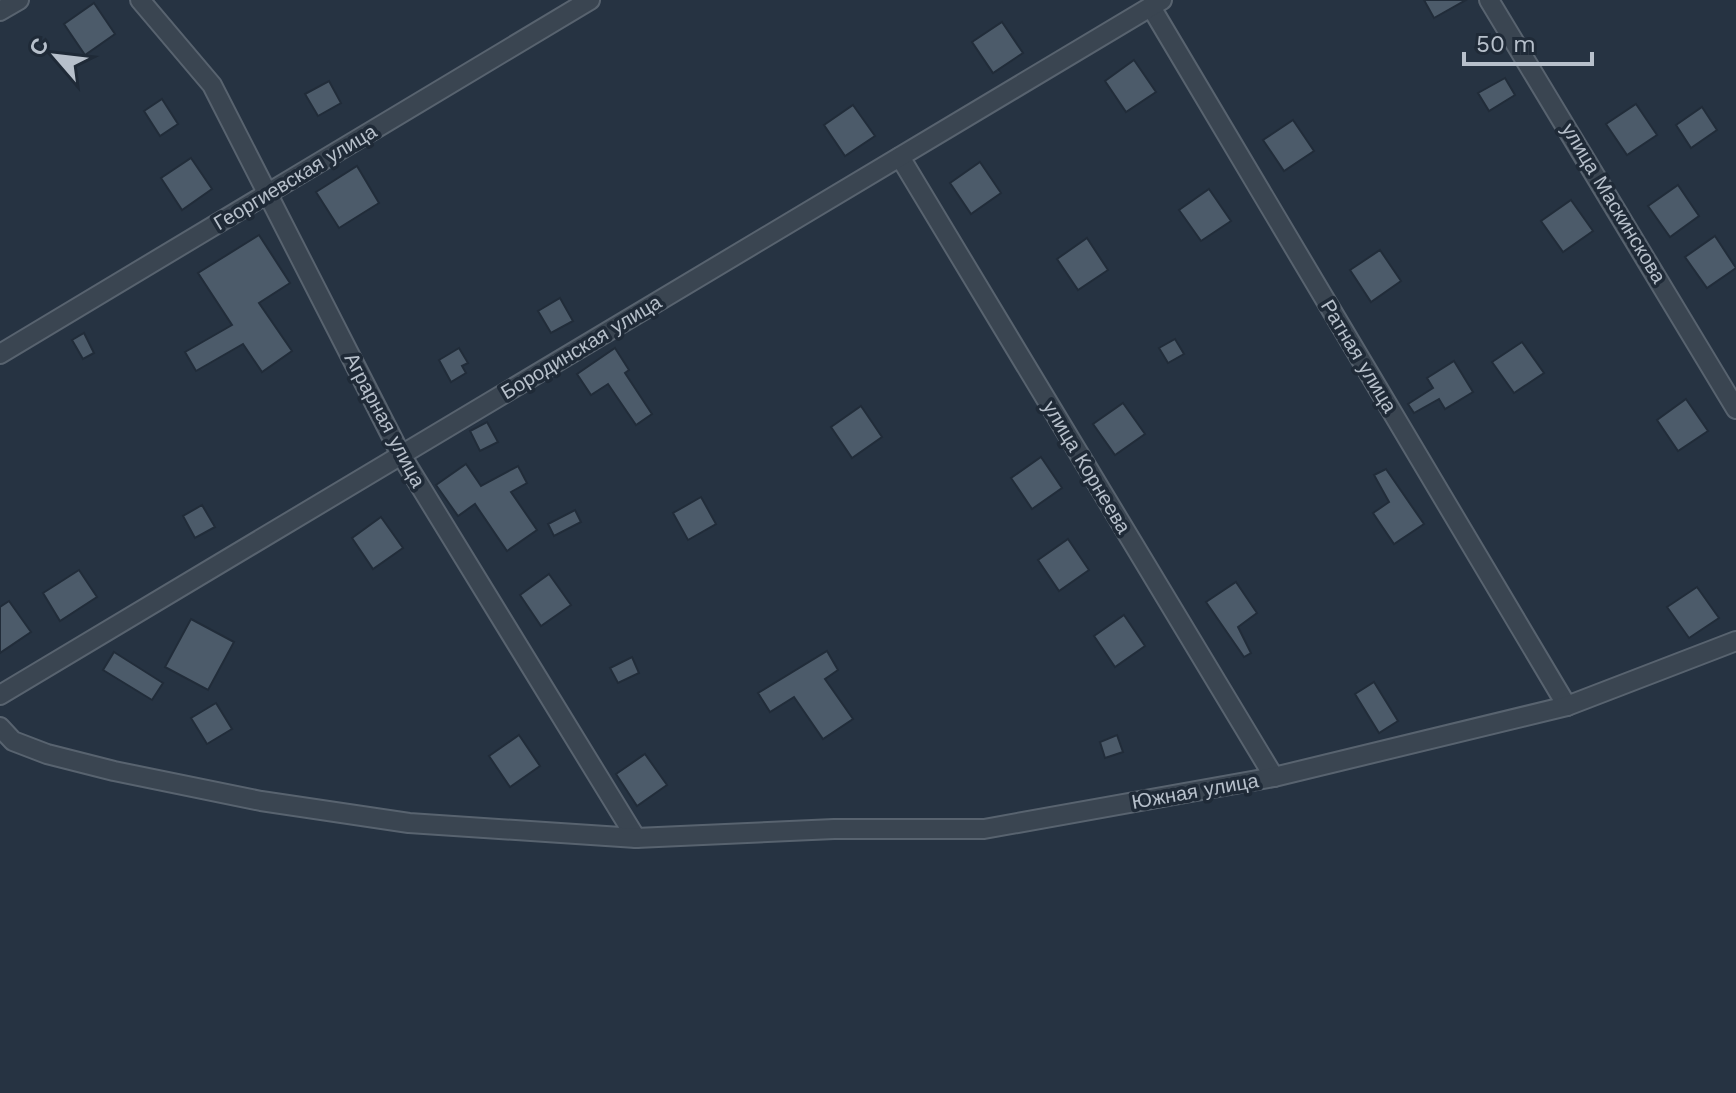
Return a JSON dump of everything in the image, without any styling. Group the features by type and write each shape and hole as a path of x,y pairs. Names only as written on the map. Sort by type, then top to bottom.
{"street":[{"path":"0,11 19,0"},
{"name":"Аграрная улица","path":"140,0 212,85 401,455 636,838"},
{"name":"Георгиевская улица","path":"0,354 590,0"},
{"name":"улица Маскинскова","path":"1489,0 1736,409"},
{"name":"Бородинская улица","path":"0,695 1156,3"},
{"name":"Ратная улица","path":"1156,3 1567,706"},
{"name":"улица Корнеева","path":"900,157 1274,777"},
{"name":"Южная улица","path":"0,727 13,741 47,754 261,801 409,823 636,838 834,829 984,829 1274,777 1567,706 1736,641"}],"building":[{"path":"1424,0 1466,0 1434,18"},
{"path":"94,3 115,34 85,55 64,24"},
{"path":"1002,22 1023,53 993,73 972,42"},
{"path":"1134,60 1156,92 1126,112 1105,81"},
{"path":"1505,78 1515,95 1489,111 1478,93"},
{"path":"329,81 341,103 318,116 305,94"},
{"path":"162,99 178,124 160,136 144,111"},
{"path":"1636,104 1657,135 1627,155 1606,124"},
{"path":"853,105 875,136 845,156 824,125"},
{"path":"1702,107 1717,130 1691,148 1676,125"},
{"path":"1293,120 1314,151 1284,171 1263,140"},
{"path":"191,158 212,189 182,210 161,178"},
{"path":"980,162 1001,193 971,214 950,183"},
{"path":"357,166 379,203 339,228 316,192"},
{"path":"1678,185 1699,216 1670,237 1648,206"},
{"path":"1209,189 1231,221 1201,241 1179,210"},
{"path":"1571,200 1593,231 1563,252 1541,221"},
{"path":"259,235 290,283 259,303 292,351 262,372 243,344 196,371 185,352 232,325 198,273"},
{"path":"1715,236 1736,268 1707,288 1685,257"},
{"path":"1087,238 1108,270 1078,290 1057,259"},
{"path":"1380,250 1401,281 1371,302 1350,270"},
{"path":"560,298 573,321 551,333 538,311"},
{"path":"84,333 94,353 83,359 72,340"},
{"path":"1175,339 1184,354 1168,363 1159,348"},
{"path":"1522,342 1544,373 1514,393 1492,362"},
{"path":"459,348 468,363 462,366 466,373 451,382 439,360"},
{"path":"615,348 629,370 625,373 652,414 636,425 608,384 591,395 577,374"},
{"path":"1454,361 1473,392 1445,409 1439,399 1414,413 1408,404 1433,388 1427,378"},
{"path":"1686,399 1708,431 1678,451 1657,420"},
{"path":"1123,403 1145,434 1115,455 1093,424"},
{"path":"861,406 882,437 852,458 831,427"},
{"path":"487,422 498,442 480,451 470,431"},
{"path":"1041,457 1062,488 1032,509 1011,478"},
{"path":"466,464 481,486 518,466 527,483 511,492 537,530 507,551 475,504 458,516 436,485"},
{"path":"1386,469 1424,524 1394,544 1373,513 1389,502 1374,475"},
{"path":"701,497 716,524 688,540 673,513"},
{"path":"202,505 215,527 195,538 183,516"},
{"path":"575,510 581,522 554,536 548,524"},
{"path":"381,517 403,548 373,569 352,538"},
{"path":"1068,539 1089,570 1059,591 1038,560"},
{"path":"79,570 97,597 60,621 43,593"},
{"path":"549,574 571,605 541,626 520,595"},
{"path":"1236,582 1257,613 1238,627 1251,653 1244,657 1206,602"},
{"path":"1697,587 1719,618 1689,638 1667,607"},
{"path":"9,601 31,632 0,653 0,607"},
{"path":"1124,615 1145,646 1115,667 1094,636"},
{"path":"191,619 234,642 208,690 165,667"},
{"path":"827,651 838,670 825,679 853,719 823,739 794,697 770,712 758,693"},
{"path":"114,652 163,683 152,700 103,670"},
{"path":"632,657 639,673 618,683 610,668"},
{"path":"1374,682 1398,721 1379,733 1355,694"},
{"path":"216,703 232,729 207,744 191,718"},
{"path":"519,735 540,766 510,787 489,756"},
{"path":"1117,735 1123,752 1105,758 1100,742"},
{"path":"645,754 667,785 637,806 616,774"}]}
